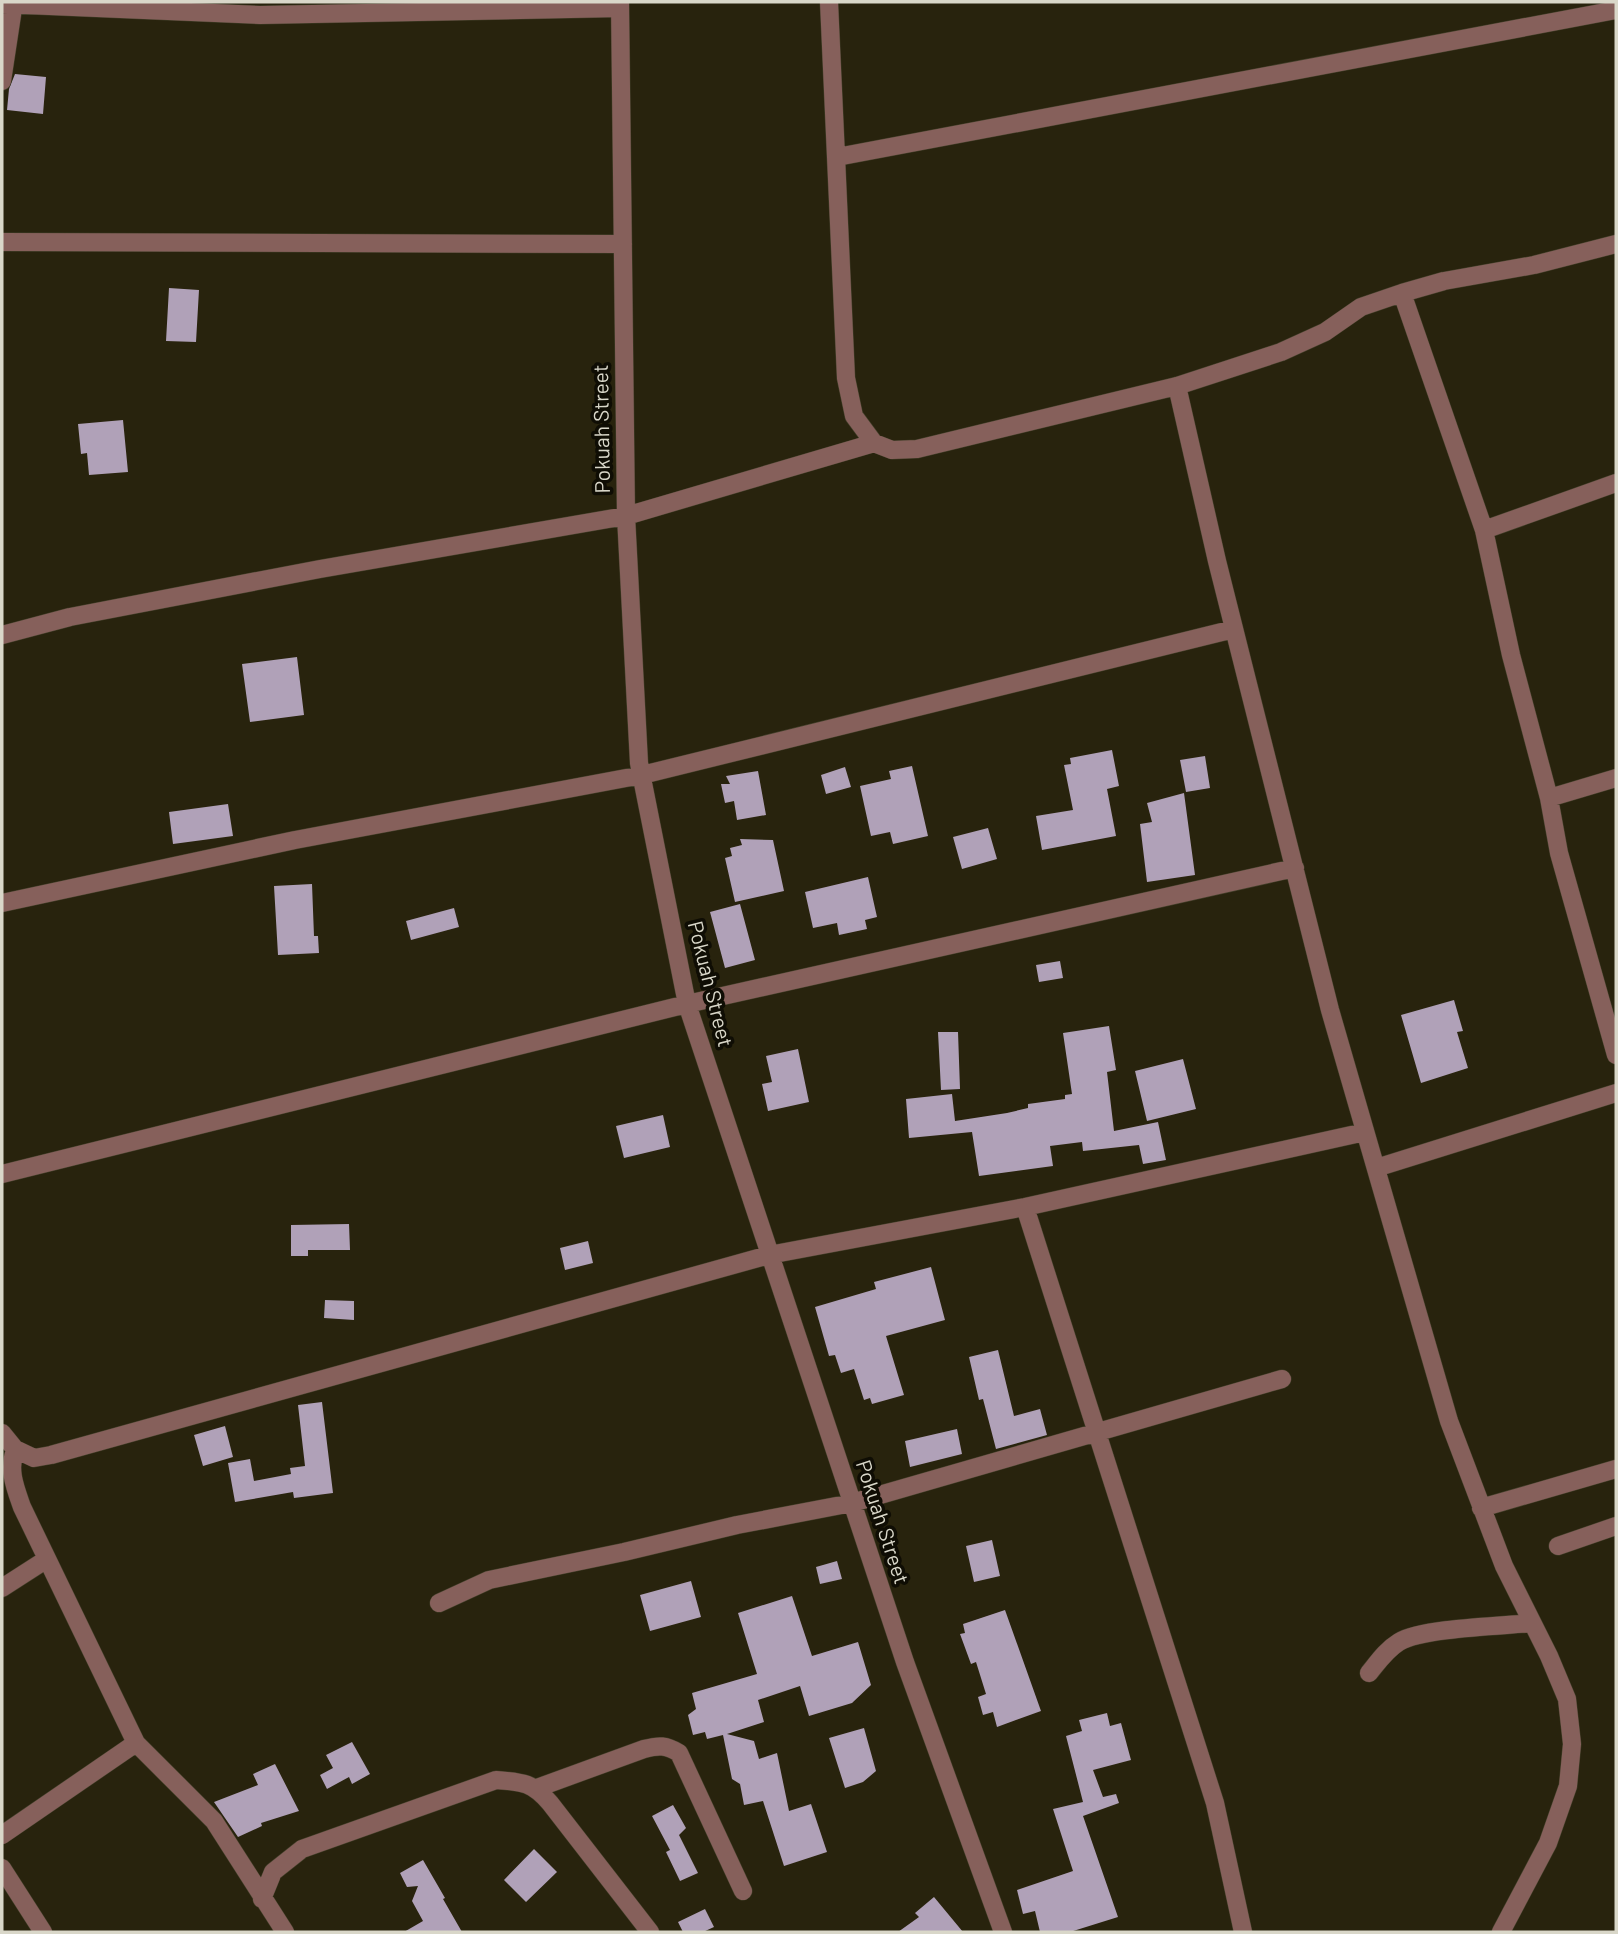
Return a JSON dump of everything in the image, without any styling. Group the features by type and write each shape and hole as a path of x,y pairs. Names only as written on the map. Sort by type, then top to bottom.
{"street":[{"path":"830,2 846,378 854,416 874,443 892,450 917,449 1177,386 1281,352 1325,332 1361,307 1402,292 1444,281 1534,265 1616,244"},
{"path":"2,81 10,3 260,15 620,5"},
{"name":"Pokuah Street","path":"620,5 626,516 642,775 687,1004 905,1662 1003,1932"},
{"path":"837,157 1616,10"},
{"path":"2,242 623,244"},
{"path":"1402,292 1484,530 1511,655 1549,798 1559,853 1616,1055"},
{"path":"1177,386 1234,628 1330,1010 1449,1422 1504,1566 1567,1699 1572,1744 1567,1786 1548,1843 1501,1932"},
{"path":"2,635 70,617 268,579 626,516 874,443"},
{"path":"1484,530 1616,484"},
{"path":"2,903 295,840 642,775 1234,628"},
{"path":"1549,798 1616,778"},
{"path":"2,1174 687,1004 1295,868"},
{"path":"1376,1168 1616,1093"},
{"path":"2,1433 15,1449 34,1458 51,1455 769,1255 1026,1207 1365,1132"},
{"path":"1026,1207 1215,1803 1243,1932"},
{"path":"439,1603 489,1580 737,1525 852,1503 1282,1379"},
{"path":"15,1449 11,1463 12,1479 22,1507 136,1743 214,1821 285,1932"},
{"path":"1481,1507 1616,1469"},
{"path":"1558,1546 1616,1527"},
{"path":"2,1588 47,1559"},
{"path":"1369,1673 1387,1650 1402,1640 1434,1632 1532,1623"},
{"path":"2,1835 136,1743"},
{"path":"537,1788 645,1749 660,1745 671,1747 679,1752 743,1891"},
{"path":"262,1899 273,1872 302,1849 496,1780 537,1788 650,1932"},
{"path":"2,1868 43,1932"}],"building":[{"path":"15,74 46,77 43,114 7,110 9,89"},
{"path":"169,288 199,290 196,342 166,341"},
{"path":"123,420 128,472 89,475 87,453 81,454 78,424"},
{"path":"297,657 304,715 250,722 242,664"},
{"path":"1112,750 1119,786 1107,789 1116,836 1042,850 1036,816 1073,810 1064,765 1071,764 1070,758"},
{"path":"1205,756 1210,788 1186,792 1180,760"},
{"path":"912,766 928,836 893,844 890,832 871,836 860,786 891,779 889,771"},
{"path":"845,767 851,787 826,794 821,775"},
{"path":"758,771 766,815 737,820 734,801 725,803 721,784 730,784 726,776"},
{"path":"1184,793 1195,875 1147,882 1140,824 1152,822 1147,803"},
{"path":"228,804 233,836 173,844 169,812"},
{"path":"988,828 997,859 962,869 953,837"},
{"path":"740,839 773,840 784,891 735,902 725,858 732,856 730,848 742,845"},
{"path":"868,877 877,917 865,920 867,929 839,935 837,923 813,928 805,892"},
{"path":"312,884 314,936 318,936 319,953 278,955 274,886"},
{"path":"740,904 755,960 725,968 710,912"},
{"path":"454,908 459,927 411,940 406,921"},
{"path":"1060,961 1063,978 1039,982 1036,965"},
{"path":"1454,1000 1463,1031 1457,1032 1468,1068 1421,1083 1401,1015"},
{"path":"1109,1026 1116,1070 1107,1072 1114,1131 1158,1122 1166,1160 1143,1164 1139,1145 1083,1151 1082,1142 1050,1146 1053,1166 979,1176 972,1132 909,1138 906,1099 952,1094 955,1121 1007,1113 1028,1108 1028,1104 1065,1099 1065,1095 1072,1094 1063,1033"},
{"path":"938,1032 958,1032 960,1089 941,1090"},
{"path":"798,1049 809,1102 768,1111 762,1084 772,1082 766,1056"},
{"path":"1183,1059 1196,1109 1147,1121 1135,1071"},
{"path":"663,1115 670,1147 624,1158 616,1126"},
{"path":"349,1224 350,1250 308,1250 308,1256 291,1256 291,1225"},
{"path":"588,1241 593,1263 565,1270 560,1248"},
{"path":"931,1267 945,1320 886,1336 904,1395 872,1404 870,1398 864,1400 854,1369 841,1373 835,1355 829,1356 815,1307 876,1289 874,1282"},
{"path":"325,1300 354,1301 354,1320 324,1318"},
{"path":"998,1350 1014,1416 1040,1409 1047,1435 996,1449 983,1399 979,1400 969,1357"},
{"path":"322,1402 333,1493 294,1498 293,1492 235,1502 228,1463 250,1459 254,1481 291,1474 290,1468 305,1466 298,1405"},
{"path":"225,1426 233,1457 203,1466 194,1435"},
{"path":"957,1429 962,1454 910,1467 905,1441"},
{"path":"992,1540 1000,1576 974,1582 966,1546"},
{"path":"837,1561 842,1579 820,1584 816,1567"},
{"path":"691,1581 701,1617 650,1631 640,1595"},
{"path":"792,1596 812,1656 858,1642 871,1685 852,1703 809,1716 800,1686 758,1700 764,1722 727,1734 754,1741 759,1759 777,1753 789,1811 811,1804 827,1852 784,1866 763,1801 744,1805 740,1784 732,1779 723,1735 707,1739 705,1732 693,1735 688,1715 696,1709 692,1693 757,1674 738,1613"},
{"path":"1005,1610 1041,1711 997,1727 993,1712 983,1715 978,1697 986,1694 976,1662 971,1664 960,1634 965,1633 963,1624"},
{"path":"1107,1713 1110,1726 1121,1723 1131,1760 1093,1770 1103,1797 1116,1794 1119,1803 1083,1816 1118,1917 1070,1932 1040,1932 1035,1911 1023,1914 1017,1890 1073,1871 1053,1809 1083,1802 1066,1736 1082,1731 1079,1720"},
{"path":"864,1728 876,1771 863,1782 845,1788 829,1738"},
{"path":"352,1742 370,1774 352,1784 349,1777 327,1789 320,1775 333,1768 326,1755"},
{"path":"275,1764 299,1811 261,1823 262,1826 238,1837 214,1802 258,1785 253,1774"},
{"path":"673,1805 686,1828 679,1835 698,1873 680,1881 666,1852 670,1850 652,1816"},
{"path":"534,1849 557,1872 526,1902 504,1880"},
{"path":"423,1860 462,1932 404,1932 423,1921 412,1901 418,1886 407,1887 400,1873"},
{"path":"934,1897 963,1932 898,1932 919,1917 915,1913"},
{"path":"705,1909 714,1927 703,1932 683,1932 678,1922"}]}
